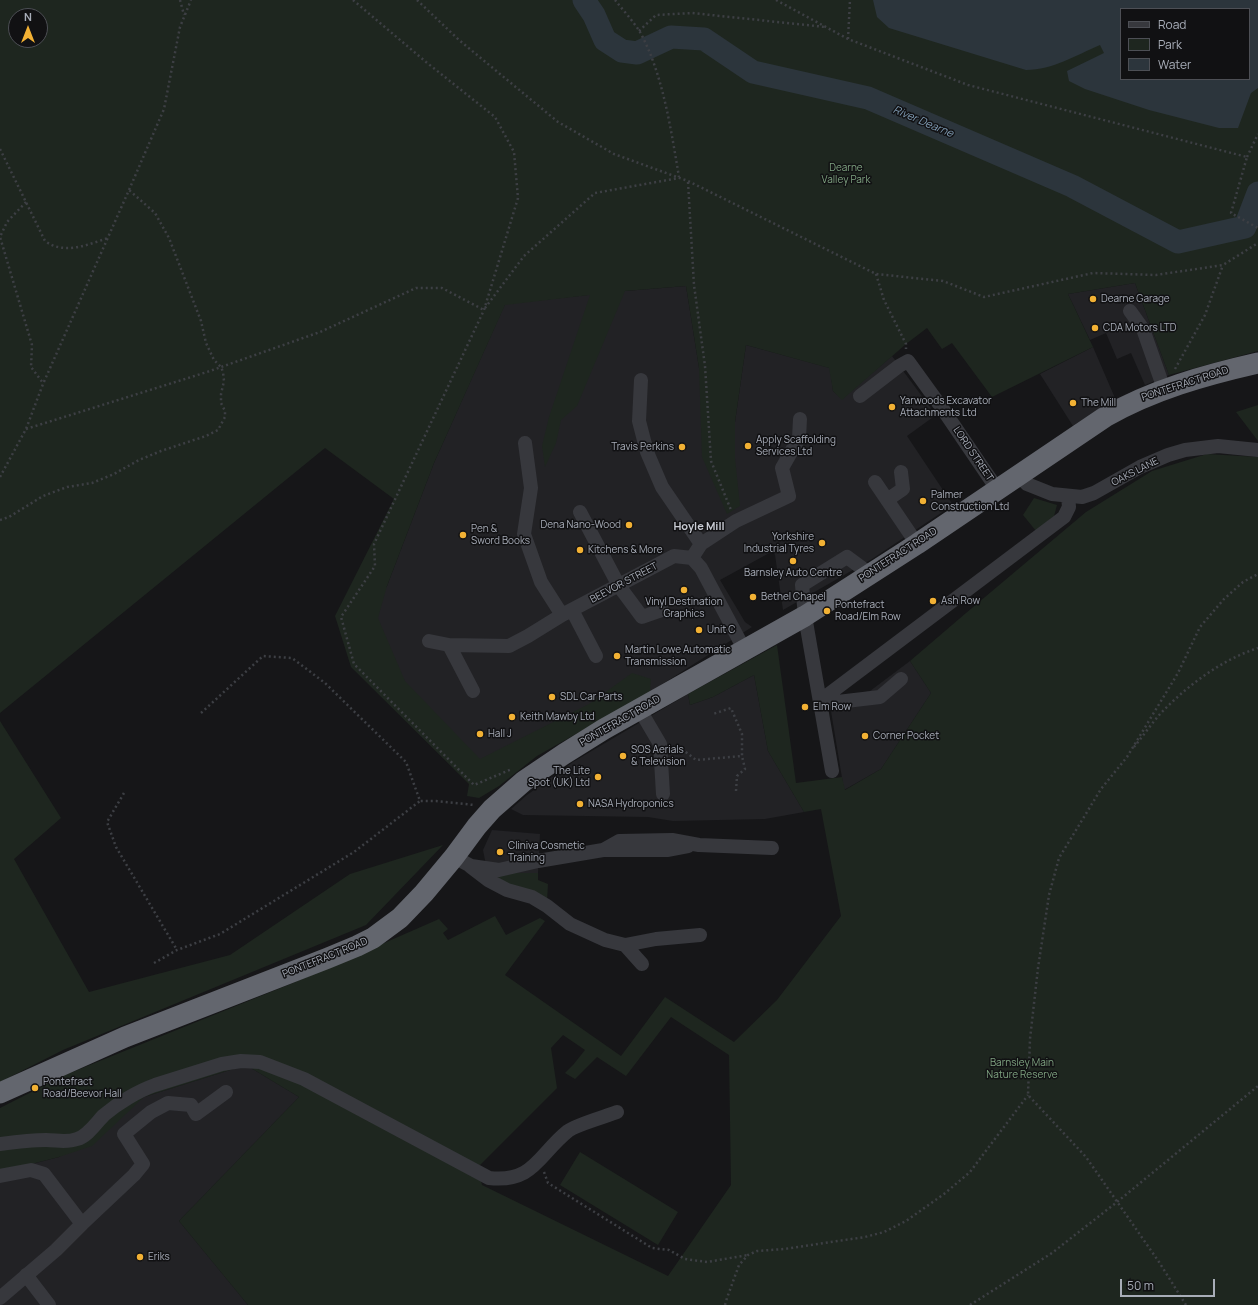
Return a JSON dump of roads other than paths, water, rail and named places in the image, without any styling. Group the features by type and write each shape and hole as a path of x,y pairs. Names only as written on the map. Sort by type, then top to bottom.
{"highway":[{"name":"PONTEFRACT ROAD","path":"0,1093 126,1037 328,958 373,938 405,913 424,893 462,862 477,826 492,809 524,781 564,754 805,616 917,544 1018,475 1102,412 1164,389 1258,363"}],"street":[{"path":"1130,311 1143,329 1164,389"},
{"name":"LORD STREET","path":"860,396 899,366 908,361 997,489"},
{"path":"641,380 639,421 647,452 662,487 701,544"},
{"path":"744,650 701,568 692,558 701,544 736,521 790,496 782,468 799,438 800,419"},
{"path":"525,443 531,488 524,534 541,582 567,612 596,656"},
{"name":"OAKS LANE","path":"1018,475 1027,484 1052,494 1082,497 1094,493 1140,467 1168,455 1185,450 1218,446 1258,450"},
{"path":"887,500 903,489 901,472"},
{"path":"875,482 917,544"},
{"path":"821,700 1064,517 1069,507 1068,496"},
{"path":"580,512 619,586 642,617 662,610"},
{"name":"BEEVOR STREET","path":"429,641 449,645 509,646 567,612 674,556 692,558"},
{"path":"805,616 821,700 832,771"},
{"path":"449,645 473,691"},
{"path":"821,700 829,703 880,697 901,679"},
{"path":"640,710 660,744 663,794"},
{"path":"462,862 499,870 538,861 604,850 618,841 672,840 699,845 732,845 772,848"},
{"path":"462,862 488,880 506,890 532,897 570,924 605,940 625,944 656,939 700,936"},
{"path":"625,944 642,964"},
{"path":"0,1144 30,1140 50,1140 63,1142 78,1139 89,1131 105,1115 144,1089 222,1064 250,1061 260,1062 304,1079 489,1178 501,1179 515,1177 530,1170 569,1130 617,1112"},
{"path":"0,1298 56,1250 134,1176 143,1164 124,1134 151,1112 168,1103 191,1105 196,1114 226,1092"},
{"path":"0,1176 31,1170 44,1174 82,1224"},
{"path":"26,1275 49,1305"}],"water":[{"path":"873,0 1258,0 1258,88 1251,93 1238,128 1219,128 1149,110 1085,89 1069,81 1067,71 1104,53 1100,45 1055,65 1046,68 1026,70 889,28 877,17"}],"waterway":[{"name":"River Dearne","path":"584,0 594,15 605,40 622,51 637,53 671,37 704,39 753,72 868,98 1072,186 1178,242 1245,227 1258,193"}],"place":[{"name":"Dearne Garage","path":"1093,299"},
{"name":"CDA Motors LTD","path":"1095,328"},
{"name":"The Mill","path":"1073,403"},
{"name":"Yarwoods Excavator Attachments Ltd","path":"892,407"},
{"name":"Apply Scaffolding Services Ltd","path":"748,446"},
{"name":"Travis Perkins","path":"682,447"},
{"name":"Palmer Construction Ltd","path":"923,501"},
{"name":"Dena Nano-Wood","path":"629,525"},
{"name":"Pen & Sword Books","path":"463,535"},
{"name":"Yorkshire Industrial Tyres","path":"822,543"},
{"name":"Kitchens & More","path":"580,550"},
{"name":"Barnsley Auto Centre","path":"793,561"},
{"name":"Vinyl Destination Graphics","path":"684,590"},
{"name":"Bethel Chapel","path":"753,597"},
{"name":"Ash Row","path":"933,601"},
{"name":"Pontefract Road/Elm Row","path":"827,611"},
{"name":"Unit C","path":"699,630"},
{"name":"Martin Lowe Automatic Transmission","path":"617,656"},
{"name":"SDL Car Parts","path":"552,697"},
{"name":"Elm Row","path":"805,707"},
{"name":"Keith Mawby Ltd","path":"512,717"},
{"name":"Hall J","path":"480,734"},
{"name":"Corner Pocket","path":"865,736"},
{"name":"SOS Aerials & Television","path":"623,756"},
{"name":"The Lite Spot (UK) Ltd","path":"598,777"},
{"name":"NASA Hydroponics","path":"580,804"},
{"name":"Cliniva Cosmetic Training","path":"500,852"},
{"name":"Pontefract Road/Beevor Hall","path":"35,1088"},
{"name":"Eriks","path":"140,1257"}],"district":[{"name":"Hoyle Mill","path":"699,527"}],"park label":[{"name":"Dearne Valley Park","path":"846,174"},
{"name":"Barnsley Main Nature Reserve","path":"1022,1068"}]}
